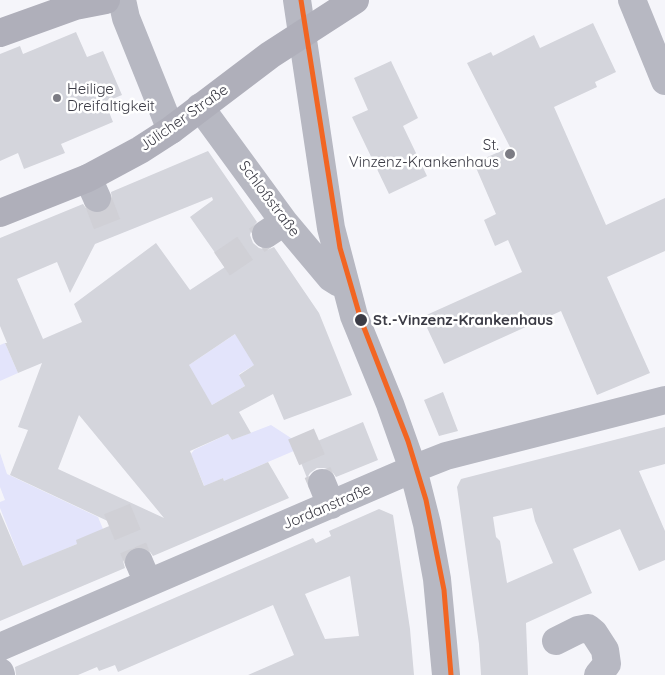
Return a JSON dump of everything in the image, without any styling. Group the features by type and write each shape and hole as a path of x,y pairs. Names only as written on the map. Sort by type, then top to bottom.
{"main road":[{"name":"Jülicher Straße","path":"0,212 92,188 140,150 171,130 302,33 355,0"},
{"path":"0,33 81,3"}],"street":[{"path":"122,0 126,18 171,130"},
{"path":"297,0 332,228 344,283 354,316 390,404 413,469 427,524 437,579 446,675"},
{"path":"632,0 665,81"},
{"name":"Schloßstraße","path":"200,107 275,228 331,278 339,283 344,283"},
{"name":"Jordanstraße","path":"0,647 144,573 327,494 413,469 446,456 665,400"},
{"path":"556,641 578,630 588,628 594,633 605,650 607,664 598,675"}],"shaded area":[{"path":"259,318 261,361 239,374 245,386 212,405 186,367"},
{"path":"5,343 18,373 0,381 0,345"},
{"path":"271,425 291,438 296,450 233,477 226,486 223,478 209,484 206,490 191,454 194,450 228,434 232,440"},
{"path":"0,453 7,474 98,517 103,529 77,544 41,559 25,571 0,508 0,502 5,500 0,487"}],"building":[{"path":"593,23 616,72 595,82 597,87 554,107 606,225 665,198 665,251 607,277 650,373 597,395 561,311 444,364 422,317 522,272 508,240 495,246 484,220 496,214 474,163 510,147 467,63 491,52 493,56 534,35 540,48"},
{"name":"Heilige Dreifaltigkeit","path":"76,32 87,57 103,51 122,95 105,102 113,122 61,144 65,153 24,169 18,153 0,161 0,54 20,46 23,54"},
{"path":"391,61 418,118 403,126 427,176 389,194 352,117 368,110 354,78"},
{"path":"208,151 257,222 252,228 250,235 253,243 259,248 267,250 274,247 319,313 352,395 284,420 273,394 239,412 251,433 232,440 228,434 190,451 204,486 223,478 224,481 268,462 289,498 153,556 148,549 141,547 133,548 126,553 123,561 125,568 0,621 0,512 23,566 77,544 76,540 114,524 10,475 28,430 18,427 42,363 18,373 5,343 7,343 0,326 0,238 83,204 88,211 95,213 103,212 110,207 112,200 111,192","holes":["212,197 213,200 190,217 225,267 190,290 156,243 74,304 82,322 43,339 17,279 57,262 70,293 95,244","235,334 254,365 239,375 245,386 212,405 189,365","79,415 164,518 58,469"]},
{"path":"443,392 458,431 439,436 424,400"},
{"path":"363,422 378,460 336,477 331,470 317,468 307,478 296,450"},
{"path":"665,427 665,464 639,471 665,531 665,560 639,571 620,529 573,549 592,593 526,623 528,675 481,675 479,644 457,487 461,479","holes":["532,508 535,521 553,563 507,583 500,541 496,537 493,517"]},
{"path":"379,509 393,515 410,629 414,675 248,675 294,655 273,605 118,672 115,665 99,671 97,667 78,675 16,675 15,667 313,538 316,543 331,536 329,531","holes":["350,576 359,636 325,639 305,594"]}],"tunnel":[{"path":"97,198 112,237"},
{"path":"222,264 266,234"},
{"path":"301,434 322,483"},
{"path":"117,509 139,562"}],"transit line":[{"path":"301,0 340,248 361,320 408,441 426,500 444,590 451,675"}],"place":[{"name":"Heilige Dreifaltigkeit","path":"57,98"},
{"name":"St. Vinzenz-Krankenhaus","path":"510,154"},
{"name":"St.-Vinzenz-Krankenhaus","path":"361,320"}]}
